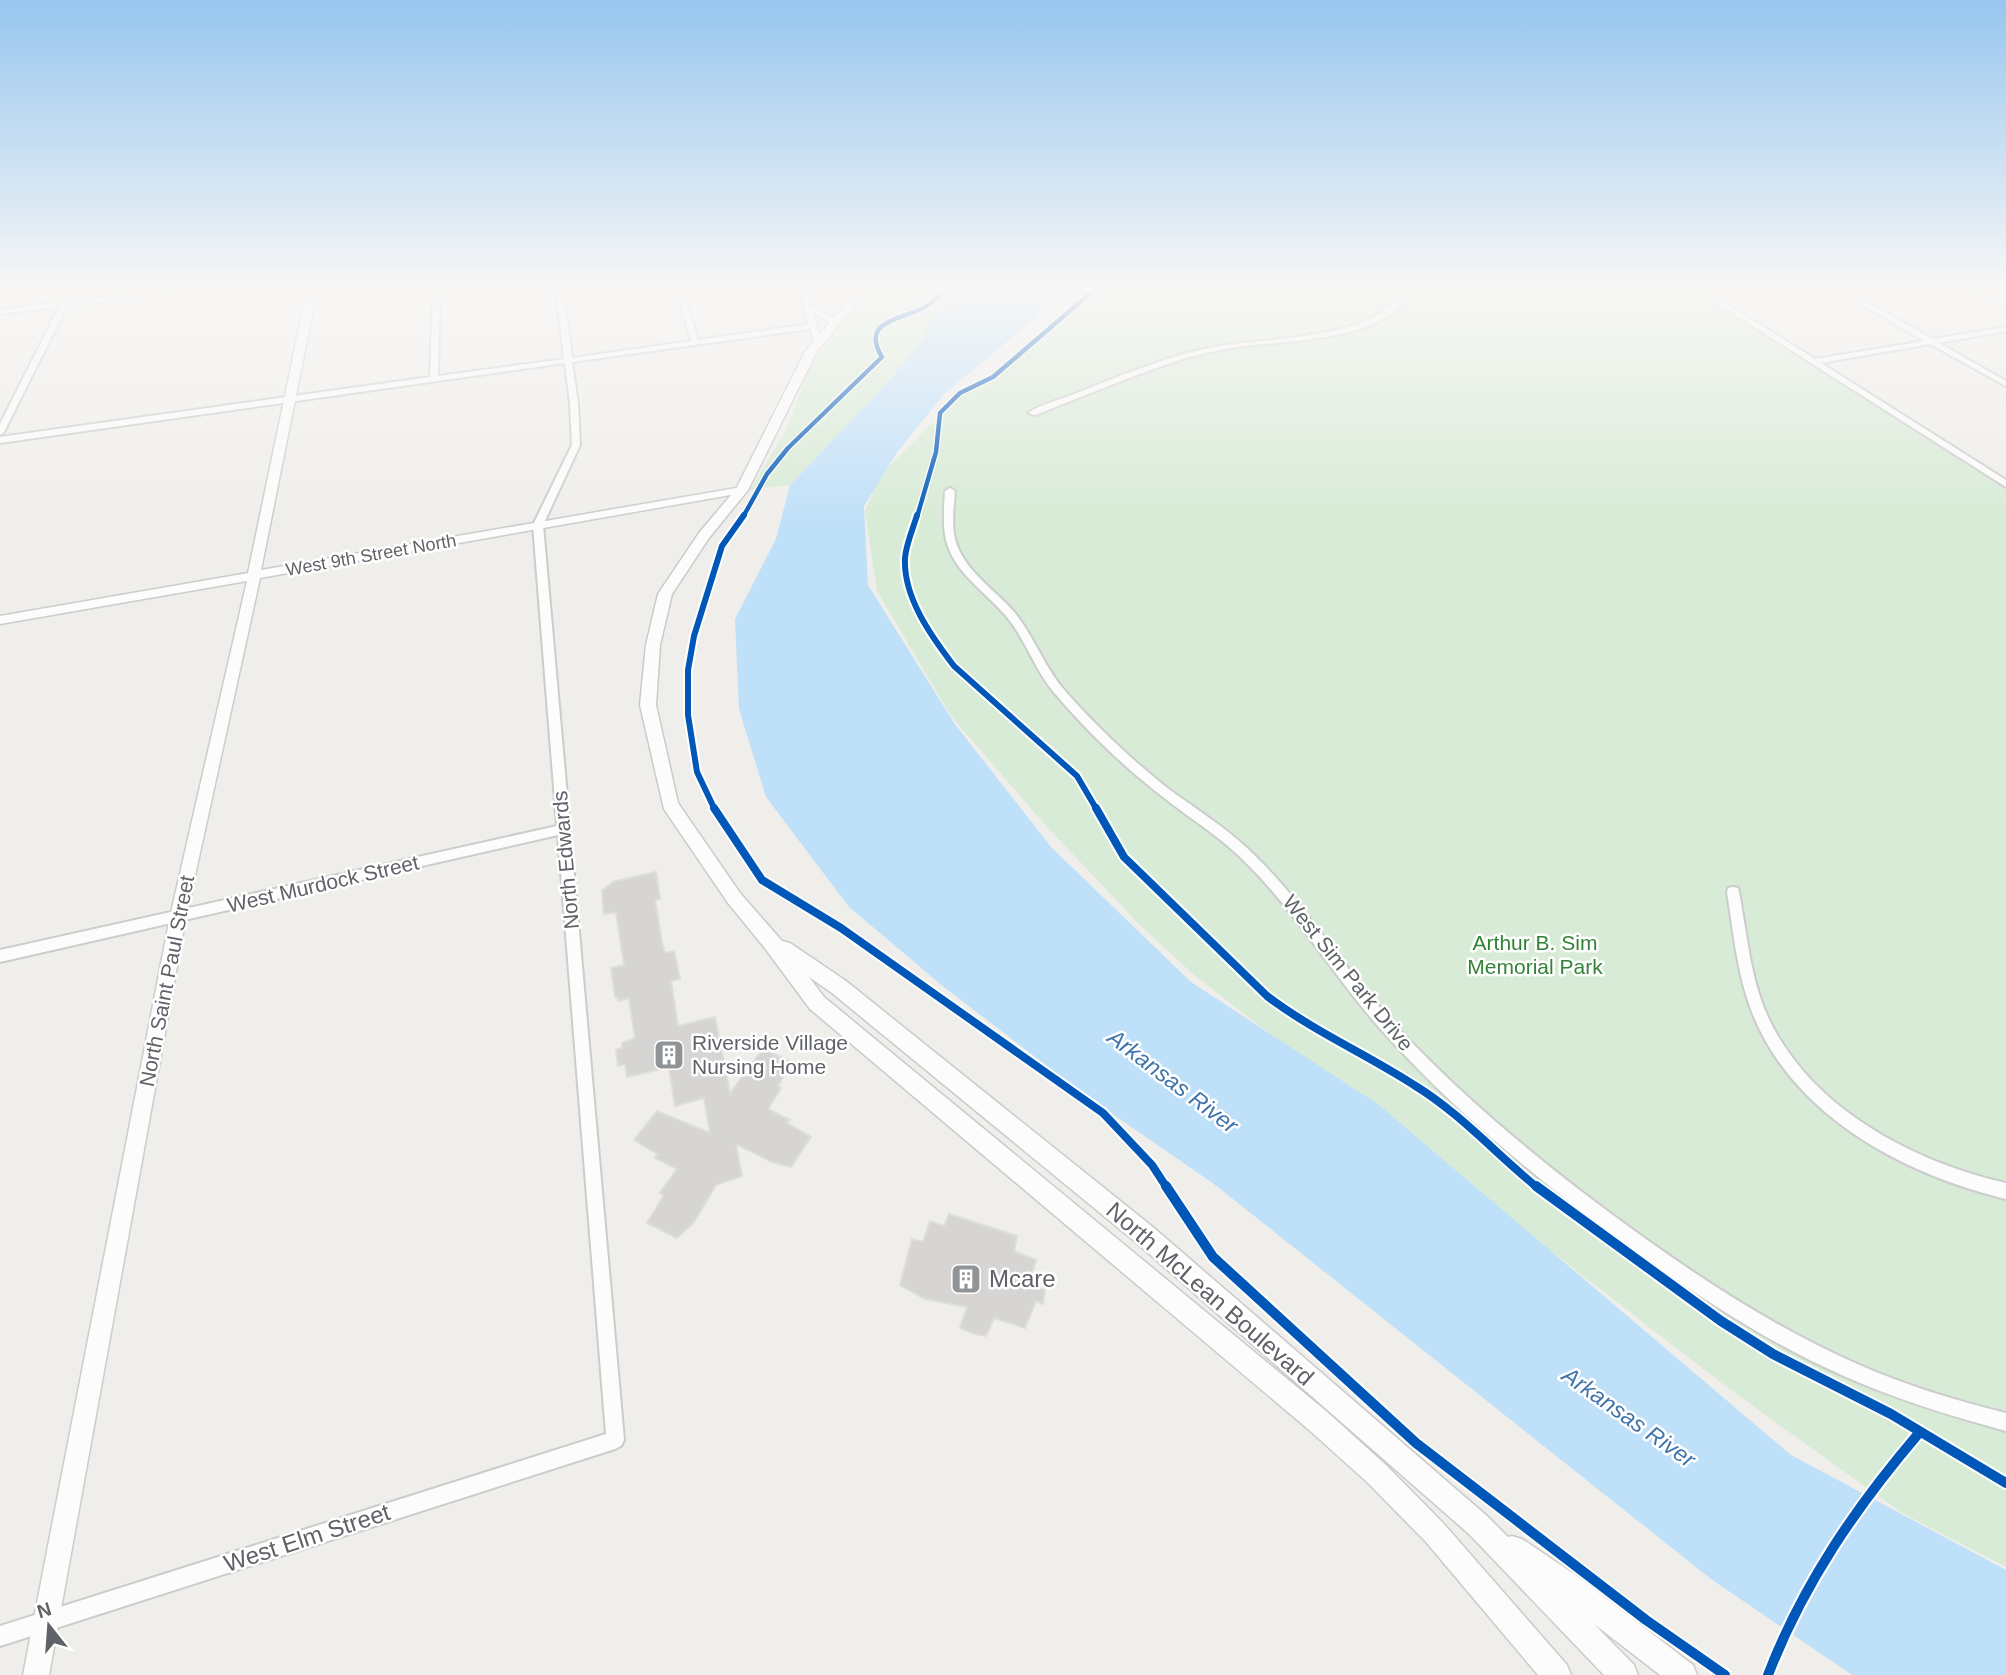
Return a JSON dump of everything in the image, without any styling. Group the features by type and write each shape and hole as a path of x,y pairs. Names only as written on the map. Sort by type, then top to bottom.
{"main road":[{"name":"North McLean Boulevard","path":"802,368 787,404 742,490 704,536 666,594 653,645 648,705 670,804 734,898 817,1003 1317,1420 1377,1474 1435,1533 1557,1675"},
{"name":"North McLean Boulevard","path":"771,942 839,987 1146,1236 1478,1525 1624,1675"},
{"path":"1478,1525 1567,1586 1682,1675"}],"street":[{"path":"0,432 32,368"},
{"name":"North Saint Paul Street","path":"36,1675 178,917 298,368"},
{"path":"434,368 434,379"},
{"path":"0,440 515,368"},
{"path":"538,525 576,445 570,368"},
{"path":"1032,413 1149,368"},
{"path":"1823,368 2006,484"},
{"path":"1978,368 2006,384"},
{"name":"West 9th Street North","path":"0,620 742,490"},
{"name":"West Sim Park Drive","path":"950,491 948,530 958,562 1009,613 1058,691 1156,784 1239,849 1260,869 1288,898 1385,1024 1490,1129 1528,1161 1679,1273 1769,1331 1836,1365 1895,1389 2006,1422"},
{"name":"North Edwards","path":"538,525 615,1440"},
{"name":"West Murdock Street","path":"0,956 563,829"},
{"path":"1733,892 1751,985 1763,1022 1777,1046 1812,1089 1862,1131 1899,1152 1953,1178 2006,1191"},
{"name":"West Elm Street","path":"0,1636 615,1440"}],"green space":[{"path":"811,368 900,368 790,485 750,490 787,428"},
{"name":"Arthur B. Sim Memorial Park","path":"1815,368 2006,489 2006,1567 1902,1513 1728,1388 1194,975 1139,924 1048,828 951,716 877,591 865,511 881,474 933,422 937,423 940,414 958,394 1002,369"}],"water":[{"name":"Arkansas River","path":"900,368 975,368 943,395 896,454 864,506 868,585 954,723 1051,847 1191,982 1379,1105 1791,1455 2006,1570 2006,1675 1852,1675 1711,1579 1214,1184 1082,1093 944,987 849,907 766,797 739,709 735,619 776,539 790,485"}],"building":[{"name":"Riverside Village Nursing Home","path":"656,872 660,899 655,900 662,943 665,953 674,951 680,979 671,981 678,1026 715,1017 730,1093 763,1049 792,1062 768,1109 790,1120 787,1123 811,1137 791,1167 772,1162 736,1144 742,1176 716,1185 694,1222 677,1238 647,1223 664,1195 660,1193 677,1169 655,1158 657,1154 634,1140 657,1111 710,1133 704,1098 675,1106 669,1067 627,1077 625,1064 618,1066 616,1050 622,1048 622,1043 635,1038 629,998 618,1001 617,996 615,997 611,968 624,965 616,912 604,914 602,891 613,882"},
{"name":"Mcare","path":"949,1214 1017,1236 1014,1251 1036,1260 1029,1284 1045,1290 1043,1304 1036,1301 1025,1328 994,1318 986,1336 975,1334 960,1328 967,1307 925,1299 900,1285 912,1239 923,1242 930,1221 944,1226"}],"cycle path":[{"path":"870,368 788,448 767,474 750,507 722,546 694,636 688,670 688,715 697,772 708,799 762,880 841,928 1103,1113 1152,1165 1213,1257 1416,1443 1646,1620 1725,1675"},
{"path":"1003,368 993,377 960,393 940,413 936,452 905,556 907,584 915,605 954,666 1077,776 1124,857 1267,996 1288,1012 1415,1085 1448,1108 1506,1162 1552,1199 1721,1321 1773,1354 1891,1414 2006,1483"},
{"path":"1768,1675 1795,1610 1832,1547 1874,1488 1919,1433"}],"place":[{"name":"Riverside Village Nursing Home","path":"669,1055"},
{"name":"Mcare","path":"966,1279"}]}
